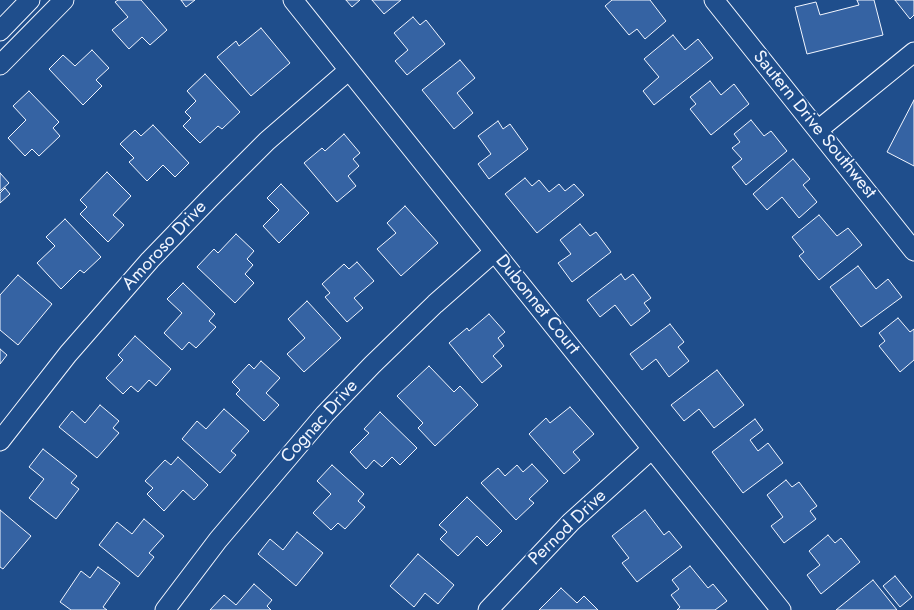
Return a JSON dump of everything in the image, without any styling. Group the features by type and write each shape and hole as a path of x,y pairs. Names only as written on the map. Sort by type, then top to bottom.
{"street":[{"path":"0,30 30,0"},
{"path":"0,65 64,0"},
{"name":"Dubonnet Court","path":"293,0 781,610"},
{"name":"Sautern Drive Southwest","path":"714,0 914,251"},
{"path":"818,130 914,52"},
{"name":"Amoroso Drive","path":"0,442 68,354 150,260 268,141 349,70"},
{"name":"Cognac Drive","path":"165,610 218,540 325,414 435,304 494,252"},
{"name":"Pernod Drive","path":"488,610 571,522 652,449"}],"building":[{"path":"118,0 141,0 167,30 150,45 142,37 129,49 112,30 128,17 115,2"},
{"path":"181,0 195,0 186,7"},
{"path":"346,0 360,0 352,7"},
{"path":"372,0 401,0 384,14"},
{"path":"612,0 650,0 666,21 645,39 637,29 629,35 605,6"},
{"path":"857,0 874,0 883,35 807,54 795,7 816,2 820,15 859,5"},
{"path":"895,0 914,0 914,15 910,19"},
{"path":"413,17 420,25 426,20 445,44 407,75 395,61 408,50 394,33"},
{"path":"261,28 290,63 251,96 217,57 236,41 239,46"},
{"path":"673,35 685,50 698,39 713,58 654,105 643,91 659,77 644,59"},
{"path":"92,50 109,68 96,80 102,86 83,105 49,69 63,55 75,66"},
{"path":"460,60 475,78 457,93 473,113 454,129 422,90"},
{"path":"205,74 240,112 222,129 218,126 200,143 183,126 191,118 185,112 196,101 187,91"},
{"path":"710,81 721,95 734,84 749,104 711,135 690,109 696,104 690,97"},
{"path":"29,91 59,122 53,128 60,136 39,156 32,149 25,156 8,138 26,120 13,106"},
{"path":"914,100 914,166 887,152"},
{"path":"751,120 764,136 771,131 787,151 746,185 732,167 742,159 732,148 740,142 734,134"},
{"path":"498,121 503,129 510,124 528,149 489,179 478,164 491,154 478,136"},
{"path":"153,125 189,163 175,177 163,165 147,181 129,162 134,158 120,144 135,130 141,136"},
{"path":"344,134 360,153 353,159 359,166 348,176 356,186 337,202 304,163 322,148 325,151"},
{"path":"793,159 810,179 803,185 817,202 799,218 782,197 767,210 753,194"},
{"path":"107,172 131,196 113,215 124,225 108,242 80,214 87,207 80,200"},
{"path":"0,173 9,183 0,191"},
{"path":"525,178 532,186 539,180 549,192 559,184 565,191 574,184 584,195 537,233 505,194"},
{"path":"281,184 309,213 279,243 263,226 279,210 267,198"},
{"path":"5,188 10,194 0,203 0,193"},
{"path":"405,206 438,243 401,276 377,249 396,233 387,223"},
{"path":"819,215 837,236 848,228 862,245 819,280 799,256 804,252 792,237"},
{"path":"65,219 101,257 84,273 80,270 61,289 37,263 55,246 46,237"},
{"path":"580,224 590,236 596,232 611,252 572,282 558,263 571,254 560,240"},
{"path":"236,234 254,251 247,259 253,265 245,274 254,283 235,303 197,267 214,249 218,253"},
{"path":"357,262 374,281 354,298 363,308 347,322 325,297 330,293 322,284 344,264 349,269"},
{"path":"858,266 876,289 888,279 902,297 861,327 830,287"},
{"path":"621,274 625,280 633,274 651,298 644,303 650,311 631,326 615,305 600,317 587,300"},
{"path":"18,275 52,304 18,345 0,330 0,295"},
{"path":"183,283 215,314 209,321 216,327 196,348 189,342 182,350 164,333 182,313 167,299"},
{"path":"307,301 341,338 304,372 287,354 305,338 288,319"},
{"path":"489,314 505,332 498,338 504,346 493,356 502,366 482,383 449,343 467,328 469,331"},
{"path":"898,318 910,332 914,329 914,360 900,372 879,346 885,341 879,333"},
{"path":"670,324 684,342 678,347 689,361 669,377 656,359 642,370 630,354"},
{"path":"135,336 171,369 156,386 149,380 138,392 131,386 123,394 106,378 123,360 118,355"},
{"path":"0,349 7,355 0,364"},
{"path":"261,361 280,378 266,393 279,405 264,421 236,394 240,390 232,382 249,364 254,369"},
{"path":"429,366 454,392 460,386 478,405 435,446 418,428 423,423 397,396"},
{"path":"717,370 744,405 714,428 699,409 684,421 671,405"},
{"path":"100,405 119,421 113,428 119,433 97,458 59,427 72,411 85,423"},
{"path":"570,407 594,434 573,452 580,460 564,474 529,434 546,418 550,423"},
{"path":"224,409 249,431 231,451 236,455 220,473 182,439 197,421 206,429"},
{"path":"380,412 417,448 400,465 392,457 382,467 374,460 366,469 350,452 369,433 364,429"},
{"path":"755,419 763,430 750,440 758,451 768,443 783,463 743,493 712,452"},
{"path":"43,449 77,476 71,483 79,489 56,519 29,498 44,479 29,467"},
{"path":"178,457 208,485 194,500 183,490 164,511 147,494 153,488 145,481 165,460 171,465"},
{"path":"532,464 548,481 529,499 534,503 516,520 481,483 498,468 505,476 517,465 523,472"},
{"path":"332,465 364,494 358,501 365,507 345,529 338,523 331,530 313,513 331,494 317,481"},
{"path":"786,480 792,487 799,482 817,506 810,511 816,519 784,543 771,526 783,517 767,495"},
{"path":"467,497 502,531 487,546 477,536 458,556 440,539 447,532 439,525"},
{"path":"0,510 31,536 3,569 0,567"},
{"path":"645,510 664,535 669,531 682,547 637,582 622,563 629,558 612,536"},
{"path":"144,519 164,536 149,553 154,557 138,577 99,545 117,522 132,534"},
{"path":"297,532 323,553 296,586 258,554 270,539 283,550"},
{"path":"828,535 835,543 841,538 860,562 821,594 807,575 820,565 809,551"},
{"path":"418,554 454,585 438,604 425,593 414,607 390,586"},
{"path":"690,566 708,588 713,584 727,601 715,610 677,610 680,607 671,595 679,589 672,580"},
{"path":"98,567 120,583 103,607 107,610 71,610 60,602 81,571 90,578"},
{"path":"895,576 912,597 900,607 883,586"},
{"path":"873,580 897,610 836,610"},
{"path":"254,584 272,600 267,606 271,610 210,610 224,595 236,605"},
{"path":"561,588 577,603 584,596 598,610 539,610"}]}
